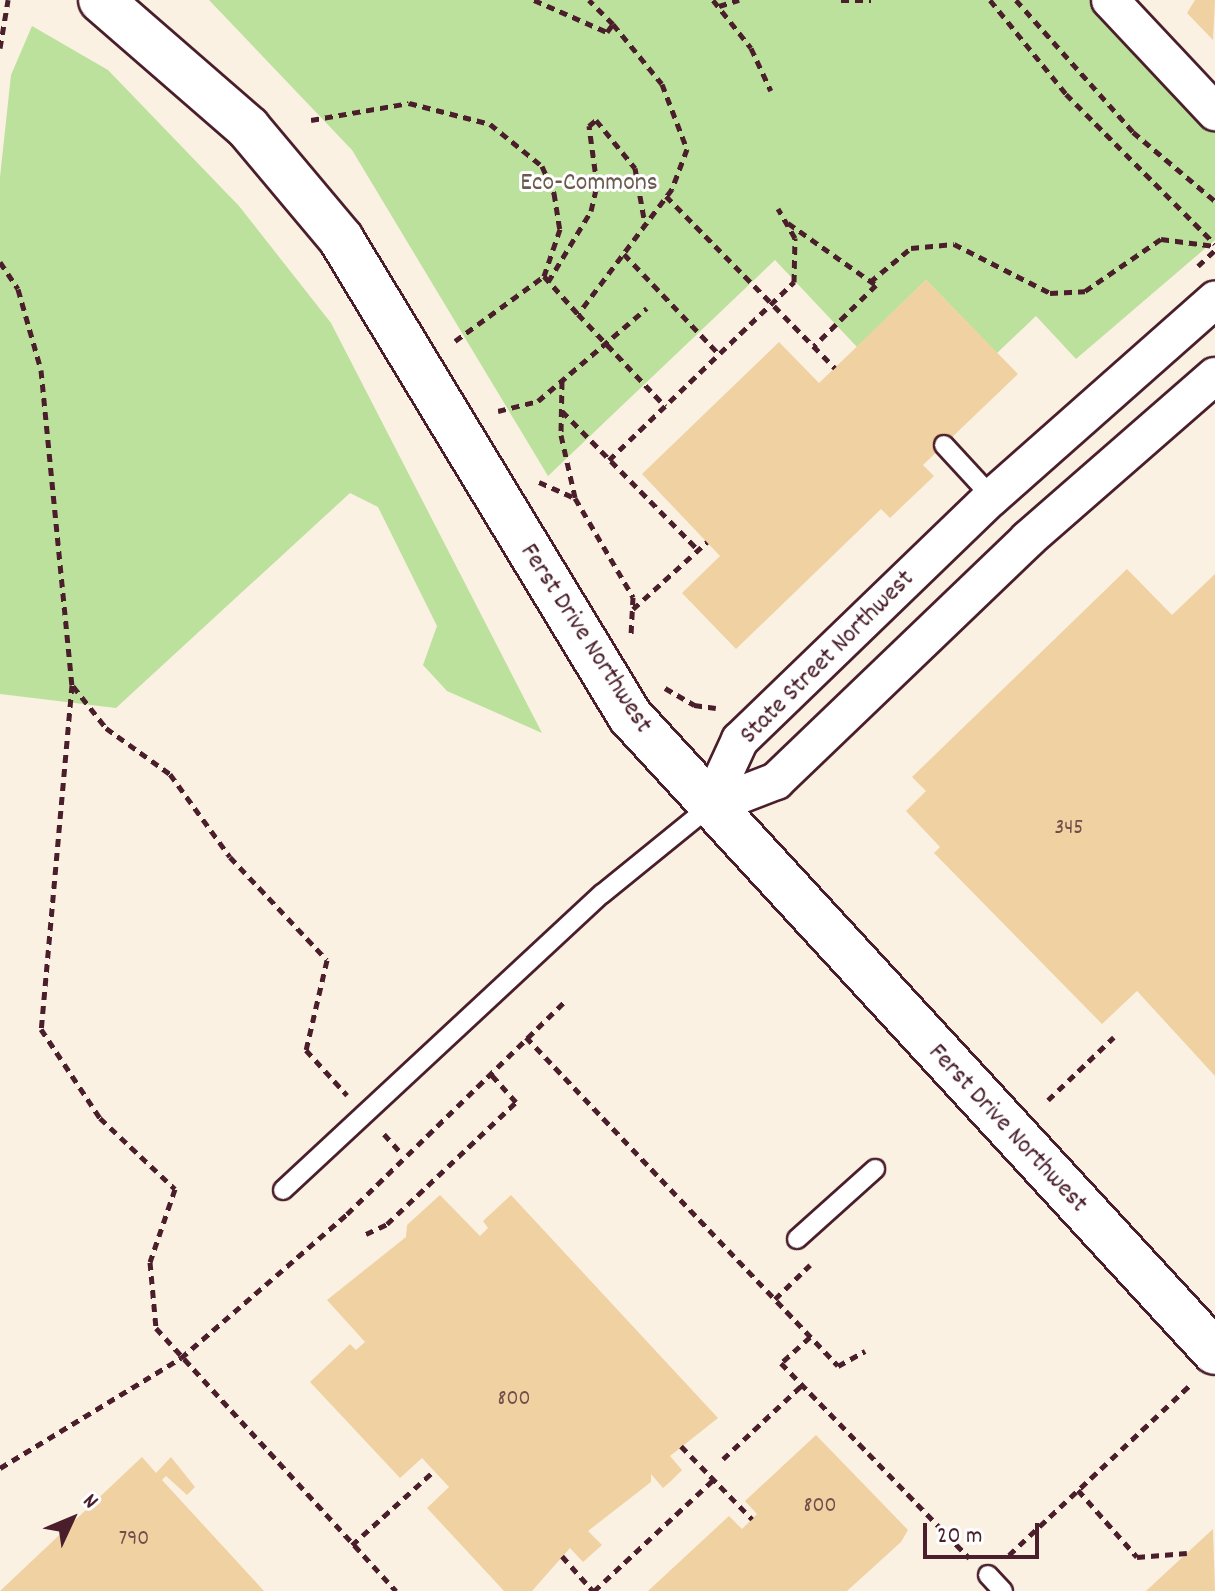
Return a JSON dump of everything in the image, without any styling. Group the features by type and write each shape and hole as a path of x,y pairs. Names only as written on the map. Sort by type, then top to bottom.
{"street":[{"name":"Ferst Drive Northwest","path":"101,0 248,128 341,239 630,716 1206,1365"},
{"path":"1110,0 1215,112"},
{"name":"State Street Northwest","path":"709,807 740,740 992,497 1215,300"},
{"name":"State Street Northwest","path":"709,807 776,781 1028,539 1215,377"}],"lane":[{"path":"944,445 992,497"},
{"path":"283,1190 709,807"},
{"path":"797,1239 875,1169"},
{"path":"988,1575 1003,1591"}],"path":[{"path":"0,48 8,0"},
{"path":"534,0 602,31 613,24"},
{"path":"578,314 666,196 687,149 677,110 613,24 589,0"},
{"path":"713,0 771,91"},
{"path":"719,6 739,0"},
{"path":"841,0 871,0"},
{"path":"990,0 1066,94 1215,245"},
{"path":"1016,0 1133,132 1215,201"},
{"path":"311,120 409,103 490,124 542,166 554,193 560,229 546,279"},
{"path":"455,341 546,279 591,211 597,185 589,126 596,120 635,168 645,225"},
{"path":"666,196 835,368"},
{"path":"609,460 794,282 795,238 778,208"},
{"path":"784,219 876,285 814,346"},
{"path":"870,282 911,248 954,244 1050,293 1085,291 1161,239 1215,245"},
{"path":"624,254 719,354"},
{"path":"0,262 18,289 41,370 72,685 41,1029 100,1118 175,1189 150,1262 156,1328 396,1591"},
{"path":"546,279 665,406"},
{"path":"502,419 496,407 538,401 647,308"},
{"path":"562,381 562,411 575,498 633,597 630,635 637,646"},
{"path":"562,411 698,550"},
{"path":"529,469 536,481 575,498"},
{"path":"633,609 707,542"},
{"path":"659,679 694,705 720,706"},
{"path":"72,685 106,728 170,774 230,857 327,960 306,1050 402,1154"},
{"path":"0,1468 181,1358 331,1229 402,1154 566,1000"},
{"path":"526,1037 838,1366 865,1351"},
{"path":"1048,1100 1114,1037"},
{"path":"366,1234 387,1224 516,1102 489,1072"},
{"path":"810,1336 781,1363 988,1575 1206,1365"},
{"path":"723,1459 802,1385"},
{"path":"681,1446 752,1519"},
{"path":"352,1545 434,1471"},
{"path":"562,1556 594,1591 714,1479"},
{"path":"1078,1490 1137,1557 1187,1553"},
{"path":"382,1591 390,1584"}],"shaded area":[{"path":"0,0 1215,0 1215,1591 0,1591"}],"green space":[{"name":"Eco-Commons","path":"209,0 1091,0 1215,129 1215,240 1076,359 1036,316 997,353 926,280 857,347 775,260 548,476 352,150"},
{"path":"32,26 108,70 239,206 331,323 542,733 447,691 423,665 437,626 378,507 350,493 116,708 0,694 0,177 11,75"}],"building":[{"path":"1195,0 1215,0 1213,40 1187,13"},
{"path":"926,280 1018,374 923,465 934,476 890,518 881,509 736,649 682,593 720,556 642,474 779,342 819,383"},
{"path":"1127,569 1172,615 1215,574 1215,1076 1137,991 1102,1024 934,853 940,847 906,811 926,791 912,777"},
{"path":"440,1195 480,1236 488,1228 483,1221 511,1195 718,1418 670,1456 682,1470 671,1481 663,1488 651,1474 651,1482 588,1531 602,1545 583,1562 570,1548 532,1591 504,1591 427,1508 449,1487 422,1458 400,1478 310,1382 350,1344 356,1350 365,1342 327,1300 406,1237 407,1225"},
{"path":"816,1435 908,1530 901,1542 847,1591 648,1591 729,1516 742,1529 757,1514 745,1501"},
{"path":"142,1457 156,1473 171,1457 195,1487 187,1495 166,1476 162,1480 264,1591 0,1591"},
{"path":"1213,1529 1215,1591 1146,1591 1187,1553"}]}
